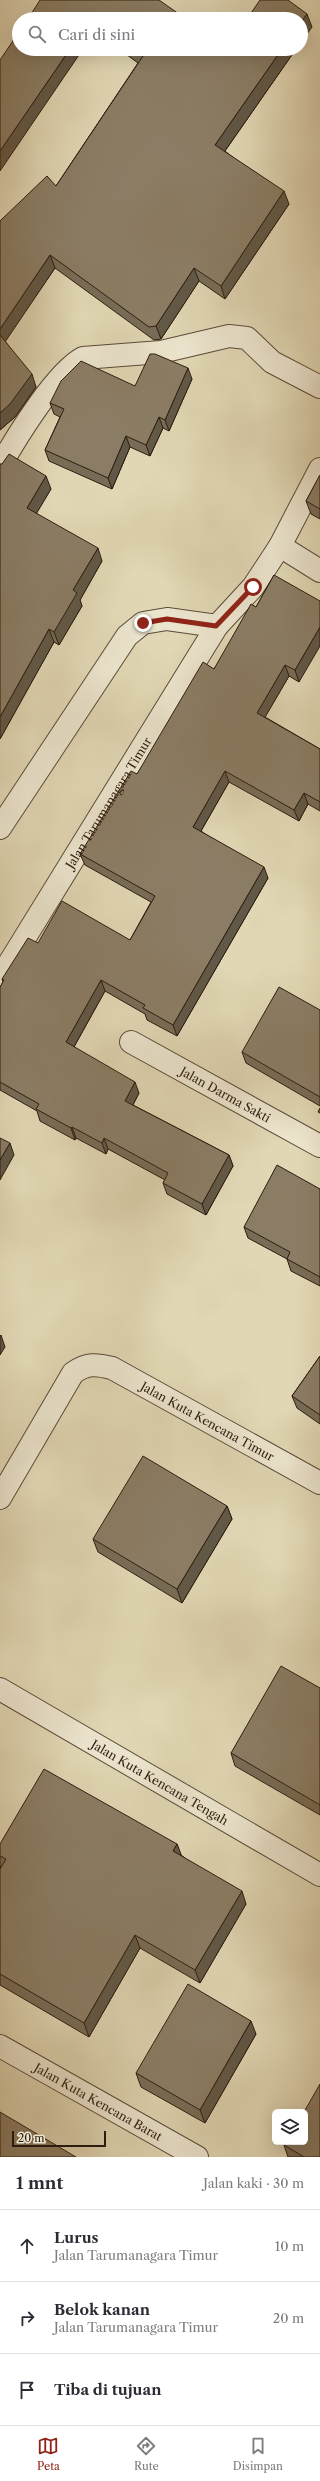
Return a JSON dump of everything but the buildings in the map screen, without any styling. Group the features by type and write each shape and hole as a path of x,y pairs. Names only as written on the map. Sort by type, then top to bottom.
{"street":[{"path":"0,466 56,382 72,364 83,358 161,352 229,336 247,338 272,362 320,388"},
{"name":"Jalan Tarumanagara Timur","path":"0,978 216,626 253,587 280,546 320,470"},
{"path":"280,546 320,571"},
{"path":"0,828 127,636 143,623 167,619 216,626"},
{"name":"Jalan Darma Sakti","path":"131,1042 320,1146"},
{"name":"Jalan Kuta Kencana Timur","path":"0,1498 73,1373 82,1367 94,1364 112,1368 320,1483"},
{"name":"Jalan Kuta Kencana Tengah","path":"0,1688 320,1875"},
{"name":"Jalan Kuta Kencana Barat","path":"0,2046 197,2157"}],"route":[{"path":"143,623 167,619 216,626 253,587"}]}
